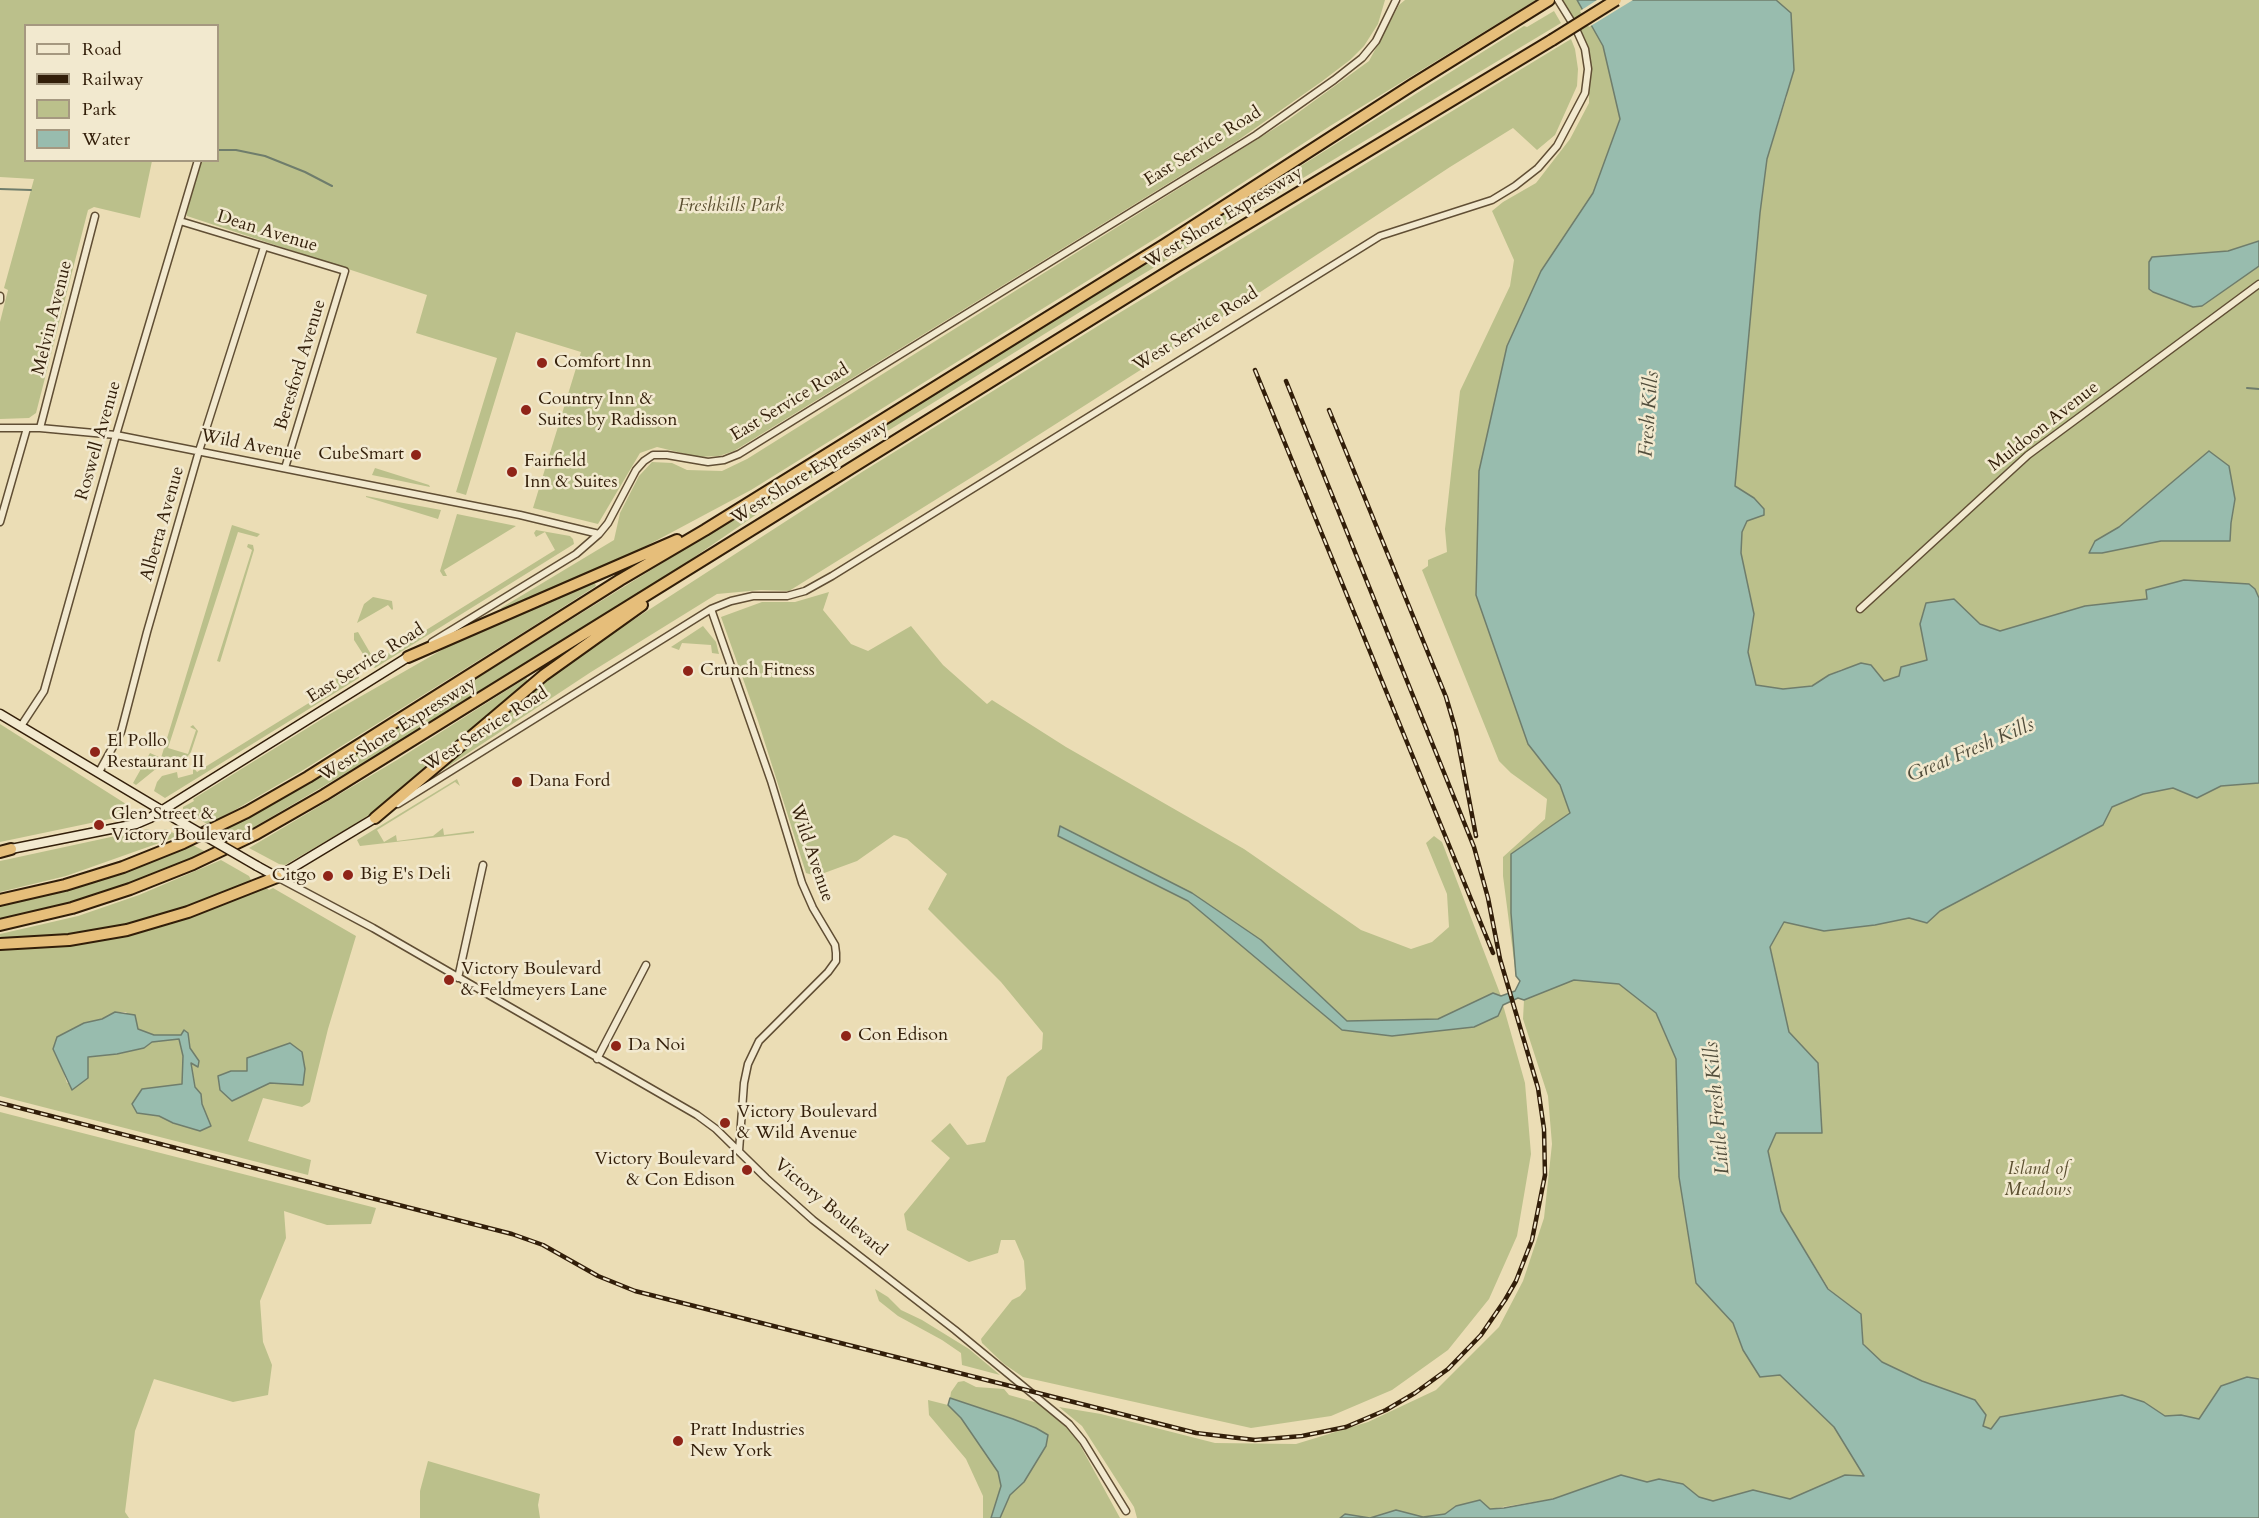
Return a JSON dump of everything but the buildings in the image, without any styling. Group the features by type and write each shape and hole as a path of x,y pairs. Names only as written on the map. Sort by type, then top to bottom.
{"highway":[{"name":"West Shore Expressway","path":"0,900 65,885 123,867 183,843 247,812 308,777 620,580 705,530 1164,245 1402,91 1549,0"},
{"name":"West Shore Expressway","path":"0,925 72,908 130,889 193,864 256,834 324,795 1176,266 1616,0"},
{"path":"375,818 544,675 766,520"},
{"path":"408,657 676,540 705,530"},
{"path":"0,944 69,940 127,930 188,912 277,877"}],"main road":[{"name":"East Service Road","path":"4,851 136,824 163,811 408,657"},
{"name":"Victory Boulevard","path":"0,714 277,877"},
{"name":"West Service Road","path":"277,877 375,818"}],"street":[{"name":"East Service Road","path":"408,657 576,554 608,523 636,470 653,455 708,462 724,460 740,454 1256,135 1362,58 1376,41 1396,0"},
{"name":"West Service Road","path":"375,818 715,607 753,596 787,596 805,591 832,576 1363,245 1403,227 1492,200 1515,186 1538,168 1557,146 1586,93 1588,69 1586,49 1558,0"},
{"name":"Roswell Avenue","path":"21,726 44,691 116,435 197,162"},
{"name":"Melvin Avenue","path":"40,428 95,216"},
{"name":"Dean Avenue","path":"180,221 345,271"},
{"name":"Alberta Avenue","path":"99,772 121,732 199,451 264,247"},
{"name":"Beresford Avenue","path":"285,468 345,271"},
{"name":"Muldoon Avenue","path":"1860,609 2028,455 2259,284"},
{"name":"Wild Avenue","path":"0,428 40,428 116,435 531,517 599,534"},
{"path":"0,522 27,428"},
{"name":"Wild Avenue","path":"715,607 802,883 837,953 836,961 828,972 759,1041 748,1064 744,1083 739,1151"},
{"path":"458,978 483,865"},
{"name":"Victory Boulevard","path":"277,877 373,928 597,1059 697,1114 813,1220 954,1330 1069,1424 1083,1441 1126,1511"},
{"path":"597,1059 646,965"}],"green space":[{"name":"Freshkills Park","path":"0,0 1385,0 1378,24 1364,46 1350,60 1237,141 734,451 719,456 698,457 657,447 640,453 598,524 533,508 581,352 516,332 466,495 456,492 497,358 416,333 427,295 187,216 186,209 201,162 219,162 219,24 24,24 24,162 152,162 140,218 94,207 88,210 36,413 29,418 0,419 0,322 8,290 4,288 34,179 0,177"},
{"path":"1405,0 1536,0 1330,126 1190,217 751,490 633,553 503,610 501,608 614,540 620,513 639,476 652,462 672,463 687,470 722,471 747,459 1288,120 1369,61 1399,5"},
{"path":"1562,0 1577,0 1603,46 1620,118 1593,193 1541,271 1528,744 1560,786 1570,813 1516,976 1503,876 1503,857 1545,819 1547,799 1511,773 1499,761 1422,570 1428,566 1428,560 1447,552 1445,529 1460,391 1510,286 1514,260 1492,211 1536,183 1570,139 1589,103 1589,48"},
{"path":"1776,0 2259,0 2259,598 2147,599 2085,606 2000,631 1980,624 1954,600 1920,624 1927,660 1901,667 1899,676 1884,681 1871,665 1842,669 1812,686 1783,689 1756,685 1748,652 1754,614 1741,553 1742,532 1746,521 1754,518 1735,486 1767,159 1787,96 1791,14"},
{"path":"1554,11 1561,23 1080,312 792,490 674,571 424,727 234,839 219,831 253,815 330,769 1524,26 1527,27"},
{"path":"1571,39 1578,69 1577,86 1555,135 1537,150 1513,128 1189,339 789,591 761,590 717,594 591,672 444,769 443,767 562,669 613,633 862,472"},
{"path":"375,468 429,485 430,487 372,475"},
{"path":"366,496 441,510 438,519"},
{"path":"457,514 516,526 444,570 447,576 443,576 440,571"},
{"path":"232,525 260,534 257,537 238,532 168,748 188,754 196,730 190,727 193,725 198,731 191,752 185,760 157,768 136,785 133,783 150,753 161,758"},
{"path":"536,530 570,536 574,544 375,668 370,665 354,640 354,633 358,632 372,656 377,653 381,658 555,550 545,532 536,537 534,533"},
{"path":"248,544 253,545 254,550 220,662 217,661 252,550 247,547"},
{"path":"595,583 596,586 535,625 300,772 233,811 207,824 183,809 194,801 193,799 330,714 447,647 485,627"},
{"path":"829,592 823,610 851,644 868,651 911,626 943,665 987,704 992,700 1066,747 1244,849 1361,930 1411,949 1432,942 1449,927 1447,894 1426,843 1434,836 1442,842 1501,996 1493,993 1438,1019 1347,1021 1261,940 1192,893 1061,826 1058,835 1188,901 1342,1030 1474,1027 1498,1016 1503,1005 1525,1083 1531,1154 1517,1236 1489,1299 1448,1350 1392,1390 1331,1416 1251,1428 1023,1377 1004,1364 982,1343 981,1339 1012,1300 1026,1289 1024,1261 1015,1240 1001,1240 998,1253 969,1262 907,1230 904,1214 950,1158 931,1141 950,1123 967,1145 985,1142 1007,1077 1042,1049 1043,1033 1001,982 928,909 947,874 907,839 894,835 857,861 816,876 806,873 758,721 721,617 762,602 795,602"},
{"path":"373,597 392,601 393,609 388,605 357,623 364,604"},
{"path":"703,626 716,642 719,654 712,653 711,645 682,643 679,650 671,647"},
{"path":"352,667 358,671 359,678 165,798 154,791 162,776 177,772 178,778 193,774 193,767 197,772 338,685 335,679 337,678 341,683 348,679 343,671"},
{"path":"526,678 528,681 403,788 372,813 345,830 285,865 249,848 397,760"},
{"path":"0,724 126,804 130,810 129,815 0,842"},
{"path":"457,779 460,786 455,782 377,830 384,842 396,835 397,841 433,836 443,828 444,835 474,831 474,833 360,846 357,840"},
{"name":"Island of Meadows","path":"2259,783 2259,1379 2247,1377 2221,1386 2199,1419 2181,1415 2165,1416 2144,1402 2000,1417 1991,1430 1983,1426 1975,1400 1922,1381 1881,1362 1863,1343 1861,1314 1829,1289 1781,1211 1767,1151 1776,1133 1822,1132 1818,1063 1789,1032 1770,946 1784,921 1824,931 1909,918 1927,923 1940,911 2103,825 2112,807 2143,794 2173,788 2197,798 2221,786"},
{"path":"148,829 154,833 166,829 179,836 66,876 0,892 0,861"},
{"path":"191,844 206,852 167,870 90,897 0,921 0,905 86,883"},
{"path":"221,860 249,876 252,882 150,918 81,934 0,942 0,934 78,916 139,895"},
{"path":"264,886 269,890 273,888 356,936 328,1029 310,1102 302,1107 263,1098 248,1141 311,1160 308,1175 0,1096 0,950 102,940 170,924","holes":["115,1012 126,1012 138,1029 154,1035 181,1035 184,1030 188,1033 190,1048 199,1061 191,1062 195,1087 201,1094 206,1117 173,1123 160,1116 137,1113 142,1089 182,1084 183,1056 179,1038 152,1042 144,1048 118,1054 88,1057 88,1078 67,1083 57,1037 84,1023 102,1019","231,1071 247,1071 303,1085 270,1083 232,1101"]},
{"path":"1574,980 1619,983 1656,1013 1676,1059 1679,1177 1696,1283 1733,1323 1743,1350 1780,1375 1834,1427 1864,1476 1845,1475 1790,1499 1753,1490 1713,1501 1699,1497 1683,1484 1659,1479 1647,1482 1621,1475 1553,1499 1490,1509 1456,1506 1446,1514 1423,1517 1396,1510 1370,1518 1345,1514 1340,1518 1137,1518 1134,1507 1082,1426 1059,1407 1101,1414 1215,1443 1296,1444 1368,1422 1436,1390 1499,1327 1523,1281 1544,1218 1552,1144 1548,1096 1523,1019 1524,1000"},
{"path":"0,1112 376,1208 371,1224 327,1225 284,1211 286,1238 260,1301 263,1342 272,1365 268,1395 233,1402 154,1379 135,1431 125,1512 129,1518 0,1518"},
{"path":"875,1289 888,1297 901,1310 969,1349 1000,1375 962,1365 961,1353 898,1316 879,1301"},
{"path":"964,1381 976,1387 1004,1389 1009,1395 1038,1403 1074,1434 1120,1518 1000,1518 1010,1495 1024,1482 950,1398 958,1382"},
{"path":"928,1400 948,1405 961,1418 998,1472 1001,1486 991,1518 983,1518 983,1496 966,1459 929,1415"},
{"path":"428,1461 540,1494 538,1505 540,1518 420,1518 420,1491"}],"water":[{"path":"1577,0 1776,0 1791,13 1794,70 1767,159 1735,486 1754,498 1764,509 1764,515 1747,521 1742,532 1741,553 1754,614 1748,652 1756,685 1783,689 1812,686 1829,675 1861,663 1871,665 1884,681 1899,676 1901,667 1927,660 1920,624 1926,603 1954,599 1980,624 2000,631 2085,606 2147,599 2146,590 2184,580 2249,584 2255,589 2259,598 2259,783 2221,786 2197,798 2173,788 2143,794 2112,807 2103,825 1940,911 1927,923 1909,918 1824,931 1784,922 1770,947 1789,1032 1818,1063 1822,1133 1776,1133 1768,1151 1781,1211 1828,1289 1861,1314 1863,1344 1882,1362 1922,1381 1975,1400 1986,1415 1983,1426 1991,1429 2000,1417 2122,1395 2144,1402 2165,1416 2181,1415 2199,1419 2221,1386 2247,1377 2259,1379 2259,1518 1370,1518 1396,1510 1423,1517 1445,1514 1456,1506 1480,1500 1490,1509 1504,1508 1553,1499 1621,1475 1647,1482 1659,1479 1683,1484 1699,1497 1713,1501 1753,1490 1790,1499 1845,1475 1864,1476 1834,1427 1780,1375 1760,1377 1743,1350 1733,1323 1696,1283 1679,1177 1676,1059 1656,1013 1619,984 1574,980 1524,1000 1518,998 1503,1005 1498,1016 1474,1027 1392,1036 1342,1030 1188,901 1058,836 1060,826 1192,893 1261,940 1347,1021 1438,1019 1493,993 1501,996 1515,991 1520,981 1516,976 1511,913 1511,854 1570,813 1560,785 1528,744 1476,595 1479,471 1507,346 1541,271 1593,193 1620,119 1603,46"},
{"path":"2259,241 2259,266 2202,306 2193,307 2149,289 2149,262 2152,257 2228,251"},
{"path":"2209,451 2229,466 2235,499 2230,541 2161,541 2102,553 2089,553 2095,541 2119,527"},
{"path":"115,1012 135,1015 138,1029 154,1035 181,1035 184,1030 188,1033 190,1048 199,1061 198,1067 191,1063 195,1087 201,1094 202,1104 211,1126 200,1131 159,1116 137,1113 132,1104 142,1089 182,1084 183,1056 179,1039 152,1042 144,1048 117,1054 88,1057 88,1078 72,1090 53,1049 57,1037 84,1023 102,1019"},
{"path":"290,1043 302,1052 305,1069 303,1085 270,1083 232,1101 220,1090 218,1076 231,1071 247,1071 247,1058"},
{"path":"950,1398 1013,1419 1048,1435 1046,1446 1024,1482 1010,1495 1000,1518 991,1518 1001,1486 998,1472 961,1418 948,1405"},
{"path":"1345,1514 1370,1518 1340,1518"}],"pier":[{"path":"1597,0 1633,0 1589,27 1580,11"}],"waterway":[{"path":"219,150 236,150 265,156 332,186"},
{"path":"0,189 31,190"},
{"path":"2247,388 2259,389"}],"railway":[{"path":"1255,370 1493,953"},
{"path":"0,1103 512,1234 543,1245 598,1276 635,1291 1196,1433 1255,1440 1302,1436 1346,1427 1386,1410 1415,1393 1448,1369 1481,1335 1516,1281 1532,1240 1545,1175 1544,1129 1538,1088 1500,959 1488,898 1474,847 1286,381"},
{"path":"1329,410 1446,697 1456,731 1476,836"}],"place":[{"name":"Comfort Inn","path":"542,363"},
{"name":"Country Inn & Suites by Radisson","path":"526,410"},
{"name":"CubeSmart","path":"416,455"},
{"name":"Fairfield Inn & Suites","path":"512,472"},
{"name":"Crunch Fitness","path":"688,671"},
{"name":"El Pollo Restaurant II","path":"95,752"},
{"name":"Dana Ford","path":"517,782"},
{"name":"Glen Street & Victory Boulevard","path":"99,825"},
{"name":"Big E's Deli","path":"348,875"},
{"name":"Citgo","path":"328,876"},
{"name":"Victory Boulevard & Feldmeyers Lane","path":"449,980"},
{"name":"Con Edison","path":"846,1036"},
{"name":"Da Noi","path":"616,1046"},
{"name":"Victory Boulevard & Wild Avenue","path":"725,1123"},
{"name":"Victory Boulevard & Con Edison","path":"747,1170"},
{"name":"Pratt Industries New York","path":"678,1441"}],"water label":[{"name":"Fresh Kills","path":"1650,414"},
{"name":"Great Fresh Kills","path":"1971,751"},
{"name":"Little Fresh Kills","path":"1718,1108"}]}
